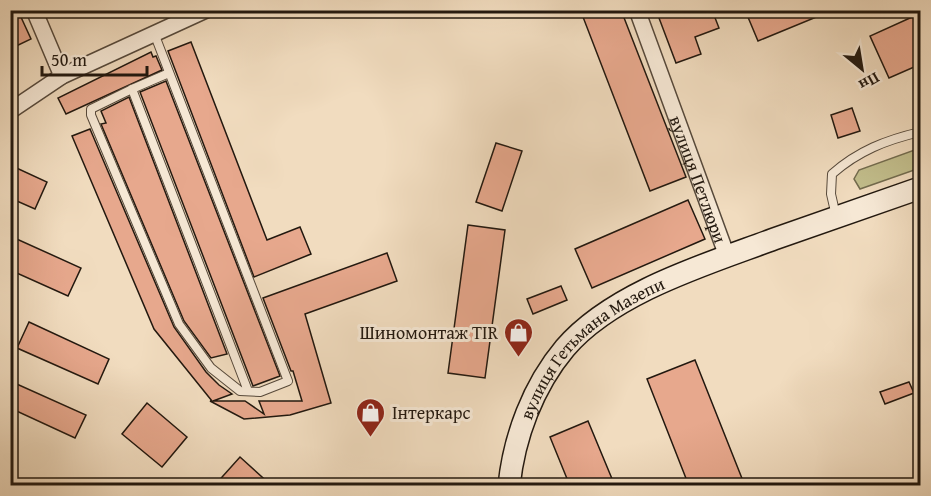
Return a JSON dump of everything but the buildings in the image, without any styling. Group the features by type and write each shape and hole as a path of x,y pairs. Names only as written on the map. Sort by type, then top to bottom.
{"main road":[{"name":"вулиця Петлюри","path":"727,256 921,188"},
{"name":"вулиця Гетьмана Мазепи","path":"508,486 514,453 525,417 540,386 566,347 620,305 661,283 727,256"}],"street":[{"path":"34,10 62,76"},
{"name":"вулиця Петлюри","path":"637,10 727,256"},
{"path":"10,111 62,76 201,11"}],"lane":[{"path":"154,33 288,381 260,392 240,391 211,368 179,324 91,116 91,109 169,73"},
{"path":"132,89 248,391"},
{"path":"836,217 831,194 831,174 852,156 902,136 921,132"}],"shaded area":[{"path":"920,148 920,168 860,189 854,179 859,170"}],"place":[{"name":"Шиномонтаж TIR","path":"519,358"},
{"name":"Інтеркарс","path":"371,438"}]}
